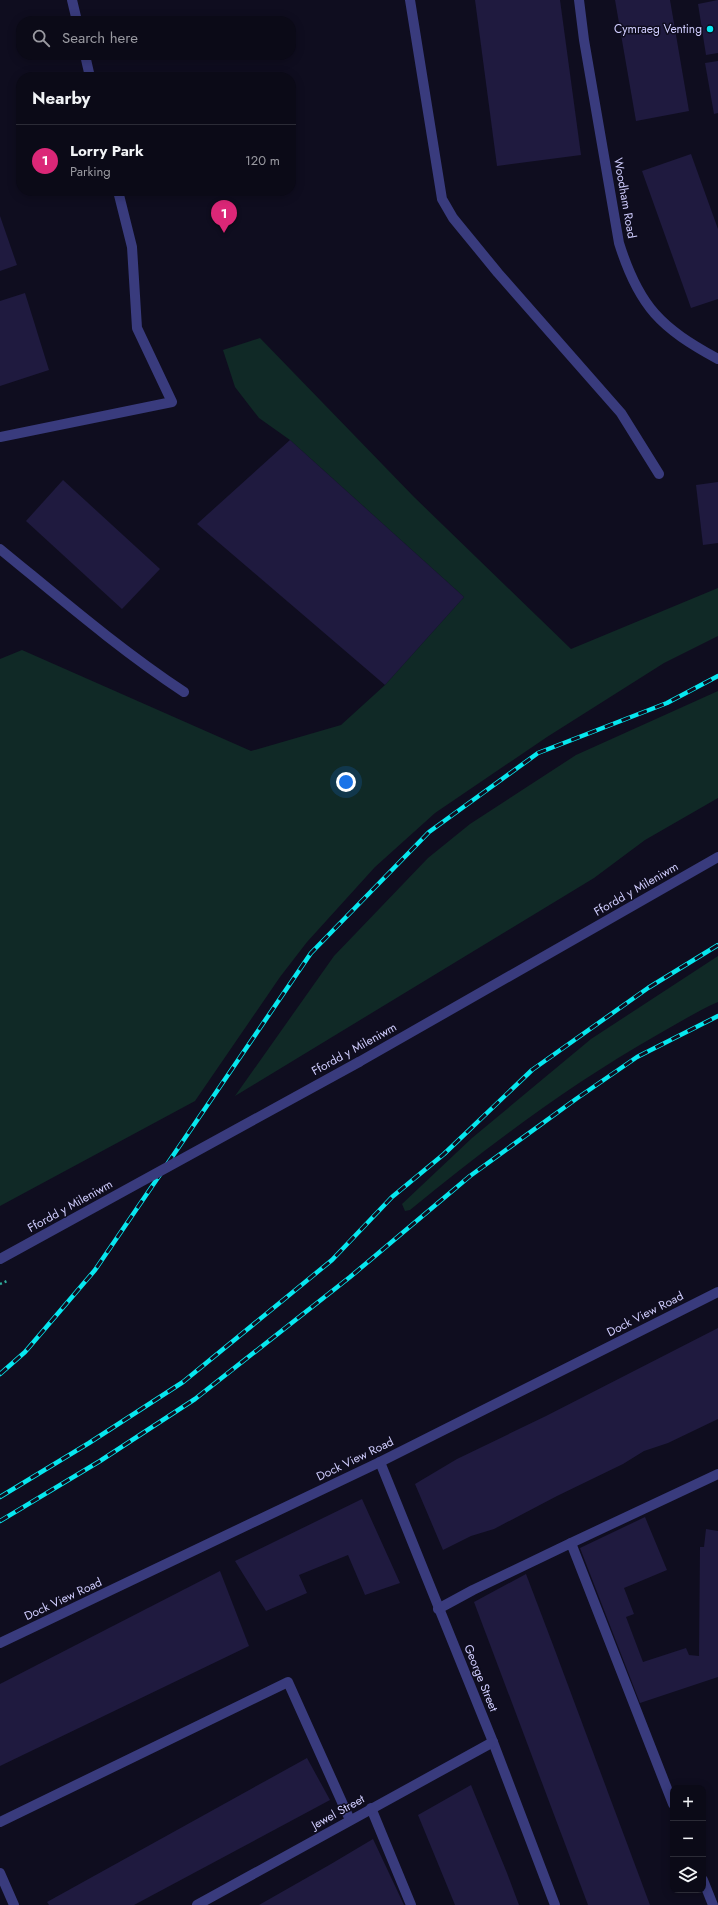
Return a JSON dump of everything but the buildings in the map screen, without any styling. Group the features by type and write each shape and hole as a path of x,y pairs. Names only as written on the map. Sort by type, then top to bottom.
{"street":[{"path":"72,0 76,16"},
{"path":"410,0 442,200 453,218 498,274 621,413 660,474"},
{"name":"Woodham Road","path":"579,0 585,48 619,244 625,264 638,292 660,321 694,346 718,360"},
{"path":"86,60 89,72"},
{"path":"0,437 172,402 137,328 132,247 119,196"},
{"path":"0,549 115,642 155,673 184,692"},
{"name":"Ffordd y Mileniwm","path":"0,1259 359,1062 718,858"},
{"name":"Dock View Road","path":"0,1643 380,1462 718,1292"},
{"name":"George Street","path":"380,1462 492,1742 555,1905"},
{"path":"438,1608 571,1543 718,1474"},
{"path":"571,1543 670,1796"},
{"path":"0,1822 288,1682 350,1820"},
{"name":"Jewel Street","path":"197,1905 492,1742"},
{"path":"371,1808 411,1905"},
{"path":"0,1873 14,1905"},
{"path":"706,1888 713,1905"}],"green space":[{"path":"260,338 414,497 571,649 718,588 718,636 664,663 547,737 435,813 375,867 307,942 280,977 195,1101 0,1206 0,659 22,650 251,751 341,725 385,685 464,597 290,440 259,418 235,387 223,350"},
{"path":"718,691 718,798 645,840 594,878 235,1096 334,956 428,858 470,824 576,755"},
{"path":"718,956 718,1002 695,1013 592,1074 499,1140 410,1210 405,1211 402,1204 472,1138 591,1039"}],"railway":[{"path":"0,1374 25,1352 95,1270 311,953 429,832 538,753 667,703 718,676"},
{"path":"0,1497 89,1443 183,1382 332,1260 392,1197 444,1154 532,1070 648,988 718,945"},
{"path":"0,1521 100,1461 195,1399 350,1277 470,1176 576,1099 637,1057 718,1016"}],"place":[{"name":"Cymraeg Venting","path":"710,29"},
{"name":"Lorry Park","path":"224,233"}]}
